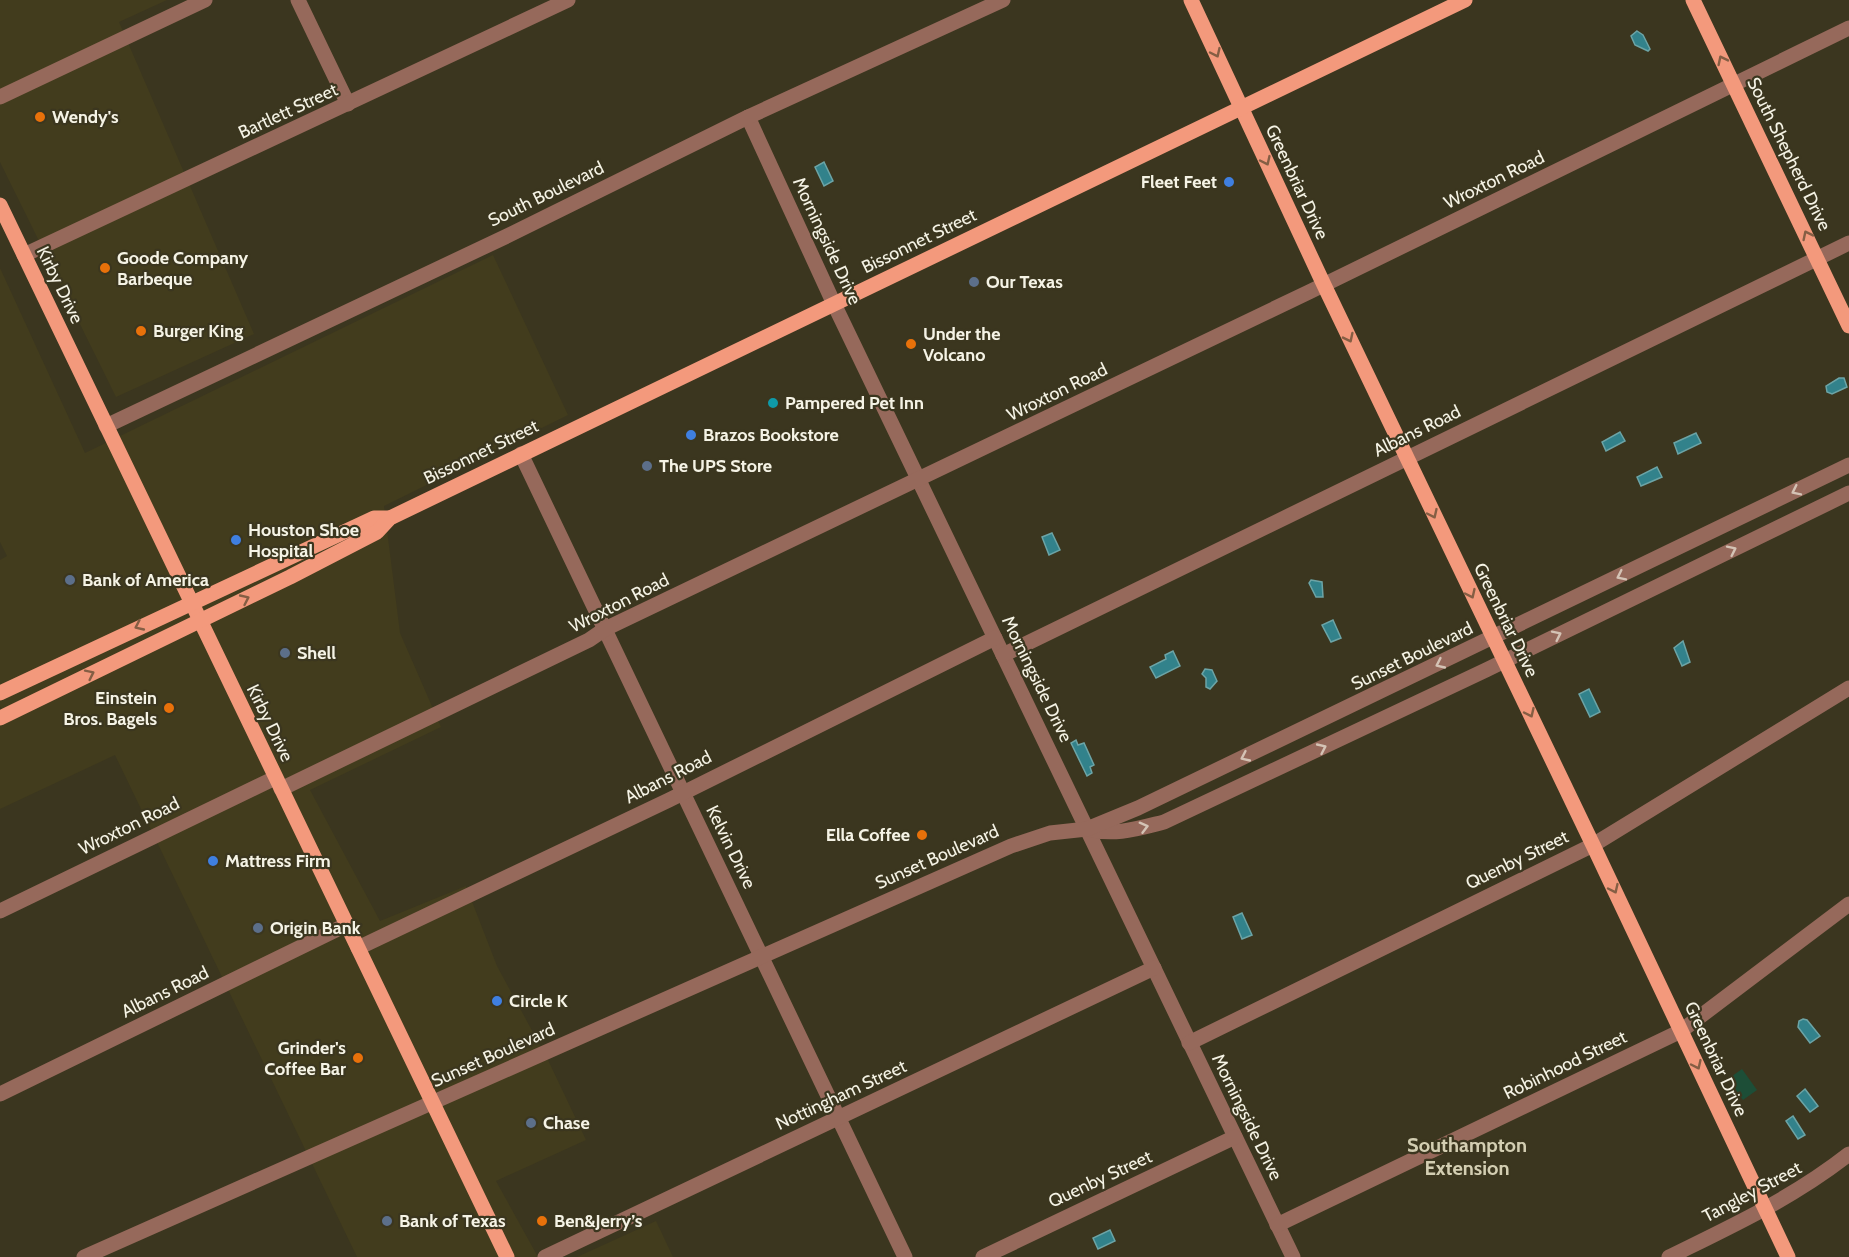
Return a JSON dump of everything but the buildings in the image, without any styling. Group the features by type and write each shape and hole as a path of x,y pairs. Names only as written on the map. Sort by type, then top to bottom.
{"main road":[{"name":"Greenbriar Drive","path":"1191,0 1406,458 1593,844 1788,1257"},
{"name":"Bissonnet Street","path":"0,718 377,532 390,518 1465,0"},
{"name":"South Shepherd Drive","path":"1693,0 1849,326"},
{"name":"Kirby Drive","path":"0,205 506,1257"},
{"name":"Bissonnet Street","path":"0,693 374,518 390,518"}],"street":[{"path":"0,97 206,0"},
{"path":"298,0 348,104"},
{"name":"Bartlett Street","path":"24,255 567,0"},
{"name":"South Boulevard","path":"106,426 507,236 748,117 1004,0"},
{"name":"Wroxton Road","path":"0,911 589,640 605,629 1324,285 1849,28"},
{"name":"Morningside Drive","path":"748,117 834,304 1293,1257"},
{"name":"Albans Road","path":"1003,654 1849,243"},
{"name":"Kelvin Drive","path":"521,454 905,1257"},
{"name":"Sunset Boulevard","path":"84,1257 1011,846 1050,833 1087,829 1138,808 1849,465"},
{"name":"Sunset Boulevard","path":"1087,829 1107,834 1121,833 1164,822 1504,661 1849,493"},
{"name":"Albans Road","path":"357,948 683,792 995,638"},
{"name":"Quenby Street","path":"1190,1043 1593,844 1849,688"},
{"name":"Robinhood Street","path":"1277,1226 1681,1031 1849,904"},
{"name":"Albans Road","path":"0,1094 346,925"},
{"name":"Nottingham Street","path":"545,1257 1154,968"},
{"name":"Quenby Street","path":"983,1257 1235,1137"},
{"name":"Tangley Street","path":"1669,1257 1765,1210 1816,1180 1849,1154"}],"shaded area":[{"path":"0,0 167,0 119,22 254,334 116,397 0,162"},
{"path":"493,255 568,415 384,506 400,633 441,727 310,790 380,921 466,886 497,966 548,1060 586,1140 496,1181 538,1257 357,1257 115,755 0,809 0,726 8,722 0,706 0,560 7,556 0,542 0,268 85,453"},
{"path":"656,1221 673,1257 577,1257"}],"green space":[{"path":"1742,1069 1757,1090 1743,1100 1728,1079"}],"water":[{"path":"1637,31 1643,35 1650,49 1648,51 1635,45 1631,36"},
{"path":"824,162 833,181 824,186 815,167"},
{"path":"1839,378 1844,378 1847,387 1832,394 1827,392 1826,386"},
{"path":"1620,432 1625,441 1606,451 1602,442"},
{"path":"1696,433 1701,443 1678,454 1674,443"},
{"path":"1657,467 1662,477 1641,486 1637,477"},
{"path":"1052,533 1060,550 1049,555 1042,537"},
{"path":"1311,580 1322,582 1323,597 1316,597 1309,583"},
{"path":"1333,620 1341,638 1331,642 1322,625"},
{"path":"1683,641 1690,662 1682,666 1674,648"},
{"path":"1173,651 1180,666 1156,678 1150,667 1166,659 1165,655"},
{"path":"1205,669 1212,670 1217,681 1210,689 1206,687 1206,678 1202,674"},
{"path":"1589,689 1600,712 1590,717 1579,694"},
{"path":"1076,740 1078,745 1084,743 1094,765 1090,767 1092,773 1087,776 1071,743"},
{"path":"1242,913 1252,935 1242,939 1233,917"},
{"path":"1807,1020 1820,1036 1810,1043 1798,1027 1799,1021"},
{"path":"1805,1089 1818,1106 1810,1112 1797,1096"},
{"path":"1793,1116 1805,1135 1798,1139 1786,1121"},
{"path":"1110,1230 1115,1241 1098,1249 1093,1238"}],"place":[{"name":"Wendy's","path":"40,117"},
{"name":"Fleet Feet","path":"1229,182"},
{"name":"Goode Company Barbeque","path":"105,268"},
{"name":"Our Texas","path":"974,282"},
{"name":"Burger King","path":"141,331"},
{"name":"Under the Volcano","path":"911,344"},
{"name":"Pampered Pet Inn","path":"773,403"},
{"name":"Brazos Bookstore","path":"691,435"},
{"name":"The UPS Store","path":"647,466"},
{"name":"Houston Shoe Hospital","path":"236,540"},
{"name":"Bank of America","path":"70,580"},
{"name":"Shell","path":"285,653"},
{"name":"Einstein Bros. Bagels","path":"169,708"},
{"name":"Ella Coffee","path":"922,835"},
{"name":"Mattress Firm","path":"213,861"},
{"name":"Origin Bank","path":"258,928"},
{"name":"Circle K","path":"497,1001"},
{"name":"Grinder's Coffee Bar","path":"358,1058"},
{"name":"Chase","path":"531,1123"},
{"name":"Bank of Texas","path":"387,1221"},
{"name":"Ben&Jerry’s","path":"542,1221"}],"district":[{"name":"Southampton Extension","path":"1467,1156"}]}
